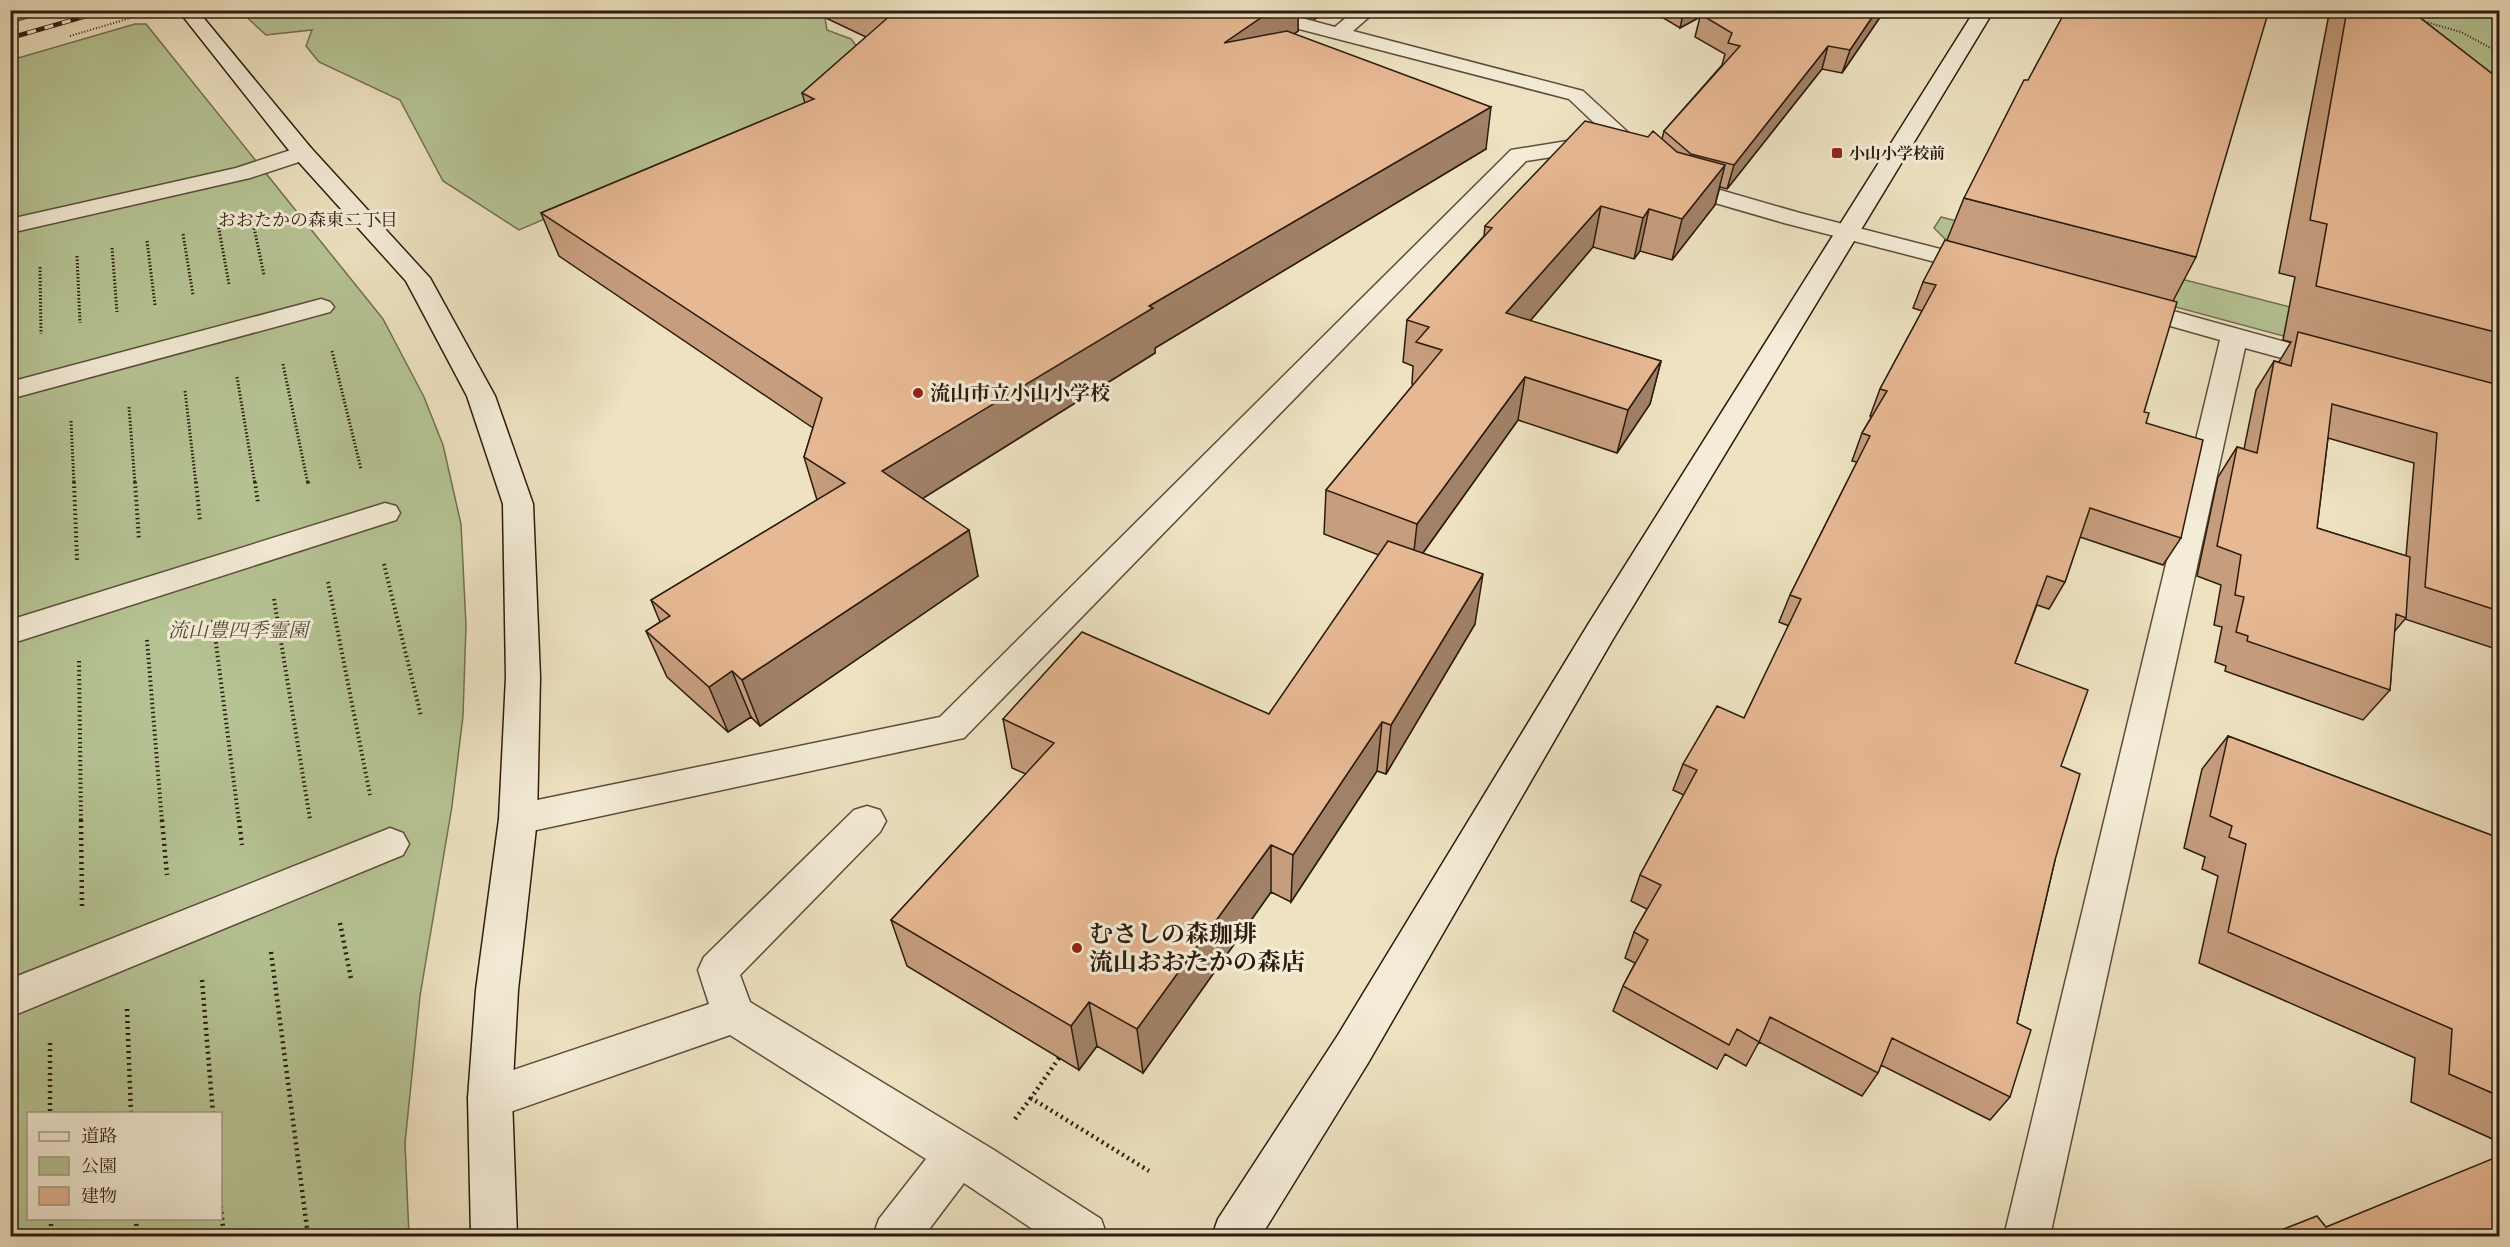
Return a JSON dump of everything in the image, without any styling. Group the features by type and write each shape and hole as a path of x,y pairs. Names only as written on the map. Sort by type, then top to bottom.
{"street":[{"path":"10,16 32,10"},
{"path":"187,10 303,153 417,278 481,396 518,504 523,676 518,819 497,990 490,1098 494,1236"},
{"path":"1248,10 1576,95 1676,184 1792,218 2003,273"},
{"path":"1339,33 1368,10"},
{"path":"1235,1236 1353,1049 1601,631 1985,10"},
{"path":"518,819 951,728 1519,155 1623,139"},
{"path":"10,226 242,173 303,153"},
{"path":"2107,301 2349,368"},
{"path":"10,391 321,307"},
{"path":"2027,1236 2234,336"},
{"path":"10,632 385,513"},
{"path":"867,821 718,970 734,1015 1084,1236"},
{"path":"10,998 385,846"},
{"path":"490,1098 734,1015"},
{"path":"896,1236 957,1154"}],"path":[{"path":"67,37 147,13"},
{"path":"2416,19 2456,30 2499,53"},
{"path":"251,216 385,846"},
{"path":"218,224 238,329"},
{"path":"182,232 180,345 206,570 308,1236"},
{"path":"111,238 124,361 142,590 184,928 213,1112"},
{"path":"147,240 180,345"},
{"path":"50,1112 66,975 79,610 75,374 76,246"},
{"path":"40,266 42,383"},
{"path":"124,952 131,1112"},
{"path":"1059,1058 1031,1098 1149,1171"},
{"path":"222,1218 224,1236"},
{"path":"51,1220 51,1236"},
{"path":"136,1220 136,1236"}],"green space":[{"path":"2354,10 2499,11 2499,137"},
{"path":"240,11 808,11 825,18 827,30 851,39 863,55 860,84 519,230 443,181 400,100 319,62 306,46 312,30 266,35"},
{"name":"流山豊四季霊園","path":"135,24 146,24 383,319 424,397 443,445 461,524 466,625 463,716 452,806 420,996 405,1143 409,1236 11,1236 11,60"},
{"path":"1941,217 2499,361 2499,394 1953,247 1934,228"}],"building":[{"path":"885,10 1272,10 1224,43 1287,31 1491,107 1149,306 1153,308 882,471 969,530 742,680 732,671 709,687 646,631 670,616 651,600 845,483 804,457 822,398 541,213 814,99 802,93 892,14"},
{"path":"1704,10 1877,10 1850,50 1828,46 1734,165 1691,154 1664,131 1740,46 1728,43 1732,33 1700,14"},
{"path":"2066,10 2269,10 2196,257 1964,198 2024,80 2028,80"},
{"path":"2347,10 2410,10 2499,79 2499,333 2316,286 2327,224 2310,220"},
{"path":"1585,121 1648,137 1653,131 1677,152 1725,165 1682,219 1649,209 1643,218 1601,206 1506,313 1661,361 1628,410 1525,377 1417,524 1326,490 1442,350 1416,342 1429,327 1407,320 1492,228 1485,226"},
{"path":"1945,240 2177,302 2144,412 2149,413 2146,423 2203,440 2181,538 2090,508 2065,582 2047,576 2015,663 2088,690 2061,766 2080,774 2055,860 2017,1023 2031,1030 2010,1097 1892,1038 1878,1073 1770,1017 1759,1042 1737,1029 1729,1045 1623,986 1648,940 1634,932 1661,885 1640,875 1697,770 1683,764 1717,706 1744,718 1801,599 1790,595 1870,436 1862,433 1887,391 1880,389 1936,285 1923,282"},
{"path":"2298,332 2499,385 2499,611 2425,587 2437,433 2332,404 2317,528 2410,557 2406,618 2396,614 2390,690 2247,641 2248,636 2236,632 2244,597 2235,595 2241,555 2217,546 2237,447 2257,453 2274,361 2291,366"},
{"path":"1388,541 1483,574 1391,725 1382,722 1293,855 1271,845 1137,1029 1089,1002 1071,1026 891,920 1054,743 1003,719 1082,632 1269,714"},
{"path":"2228,736 2499,838 2499,1096 2449,1074 2452,1029 2228,932 2246,844 2229,837 2232,826 2210,816"},
{"path":"2499,1156 2499,1236 2266,1236 2317,1216 2326,1227"}],"railway":[{"path":"10,38 107,10"}],"place":[{"name":"小山小学校前","path":"1837,153"},
{"name":"流山市立小山小学校","path":"918,393"},
{"name":"むさしの森珈琲 流山おおたかの森店","path":"1077,948"}],"district":[{"name":"おおたかの森東二丁目","path":"308,220"}]}
